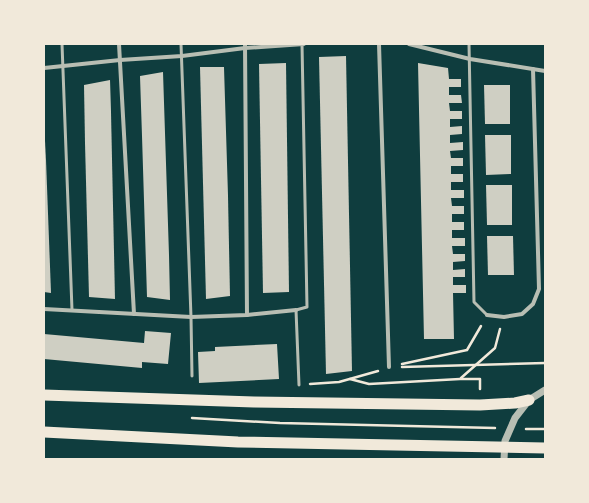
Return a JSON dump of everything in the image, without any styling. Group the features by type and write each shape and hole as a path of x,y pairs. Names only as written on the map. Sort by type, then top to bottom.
{"highway":[{"path":"44,394 278,403 480,405 515,403 529,400"},
{"path":"44,432 238,442 545,448"}],"street":[{"path":"119,44 134,314"},
{"path":"44,68 120,60 182,56 245,46 303,44"},
{"path":"379,44 389,367"},
{"path":"410,44 470,59 545,71"},
{"path":"245,46 247,315"},
{"path":"487,315 504,317 522,314 533,304 539,289 533,69"},
{"path":"44,309 191,317 247,315 296,310"},
{"path":"504,459 505,441 515,418 529,400 544,389"}],"lane":[{"path":"62,44 72,310"},
{"path":"181,44 192,376"},
{"path":"299,385 296,310 308,307 303,44"},
{"path":"470,44 474,302 487,315"}],"path":[{"path":"460,379 495,348 504,317"},
{"path":"389,367 545,363"},
{"path":"349,379 369,384 480,379 480,394"},
{"path":"237,421 502,428"},
{"path":"524,428 545,429"}],"building":[{"path":"346,56 352,371 326,374 319,57"},
{"path":"286,63 289,292 263,293 259,64"},
{"path":"418,63 448,68 449,79 461,79 461,87 449,87 449,95 461,95 462,103 449,103 450,111 462,111 462,119 450,119 450,127 462,126 462,134 450,135 450,143 463,142 463,150 450,151 451,158 463,158 463,166 451,166 451,174 463,174 463,182 451,182 451,190 464,190 464,198 451,198 452,206 464,206 464,214 452,214 452,222 464,222 464,230 452,230 452,238 465,238 465,246 452,246 453,254 465,254 465,261 453,262 453,270 465,269 465,277 453,277 453,285 466,285 466,293 453,293 454,339 424,339"},
{"path":"200,67 224,67 228,196 230,296 206,299"},
{"path":"163,72 170,300 147,297 140,76"},
{"path":"110,80 115,299 89,297 85,143 84,85"},
{"path":"484,85 510,85 510,124 485,124"},
{"path":"485,135 511,135 511,174 486,175"},
{"path":"44,141 46,160 51,293 44,292"},
{"path":"486,185 512,185 512,225 487,225"},
{"path":"487,236 513,236 514,275 488,275"},
{"path":"145,331 171,333 168,364 142,362 142,368 44,359 44,334 144,343"},
{"path":"277,344 279,379 199,383 198,352 215,351 215,347"}]}
